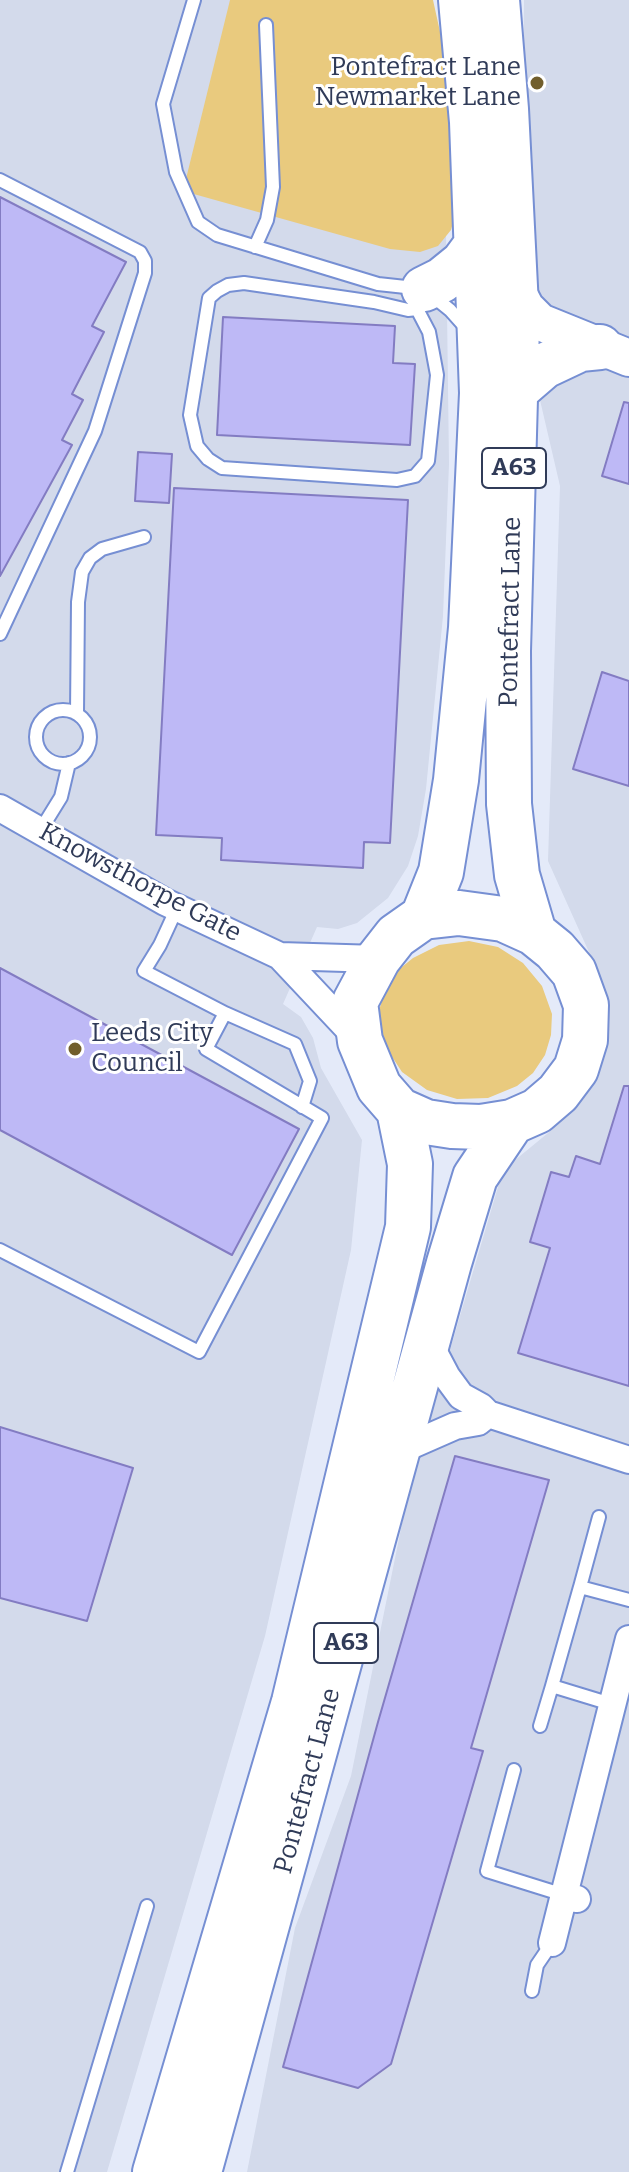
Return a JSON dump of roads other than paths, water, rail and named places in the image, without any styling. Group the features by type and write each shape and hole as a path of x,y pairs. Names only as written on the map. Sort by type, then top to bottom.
{"highway":[{"name":"Pontefract Lane","path":"423,917 441,872 456,780 466,674 481,408 472,122 461,0"},
{"name":"Pontefract Lane","path":"497,0 515,287 508,651 509,804 517,875 534,933"},
{"path":"420,299 463,263 477,244"},
{"path":"515,391 544,366 580,349 615,352"},
{"name":"A63","path":"459,913 503,919 534,933 555,950 574,972 586,1005 585,1040 576,1069 558,1093 537,1111 512,1122 481,1127 452,1126 426,1122 399,1110 379,1087 360,1041 355,1002 378,959 396,936 423,917 459,913"},
{"name":"Pontefract Lane","path":"155,2172 294,1702 408,1227 410,1164 399,1110"},
{"name":"Pontefract Lane","path":"199,2172 475,1177 512,1122"}],"street":[{"path":"515,287 526,308 540,322 615,352"},
{"name":"Knowsthorpe Gate","path":"0,808 177,908 280,956 360,1041"},
{"name":"Knowsthorpe Gate","path":"280,956 378,959"},
{"path":"428,1341 461,1396 488,1414 629,1460"},
{"path":"398,1451 455,1426 478,1422 488,1414"},
{"path":"552,1943 570,1897 611,1704 629,1639"}],"lane":[{"path":"194,0 163,104 176,172 198,222 217,235 378,284 450,310 481,344"},
{"path":"255,247 267,220 273,187 266,25"},
{"path":"0,180 140,252 145,261 145,273 95,431 0,634"},
{"path":"244,283 408,310 420,299 437,375 428,461 415,476 397,480 222,468 208,459 197,446 190,415 209,298 217,291 228,285 244,283"},
{"path":"77,713 78,602 82,572 90,558 102,549 144,537"},
{"path":"61,709 77,713 89,727 89,745 78,760 69,763 59,764 44,756 36,732 45,716 61,709"},
{"path":"40,831 61,797 69,763"},
{"path":"177,908 144,971 225,1013 295,1044 310,1081 302,1107"},
{"path":"0,1250 199,1352 322,1118 206,1049 225,1013"},
{"path":"540,1726 599,1517"},
{"path":"580,1587 629,1600"},
{"path":"552,1686 611,1704"},
{"path":"514,1770 487,1871 570,1897"},
{"path":"67,2172 147,1906"},
{"path":"532,1991 537,1965 552,1943"}],"place":[{"name":"Pontefract Lane Newmarket Lane","path":"537,83"},
{"name":"Leeds City Council","path":"75,1049"}]}
